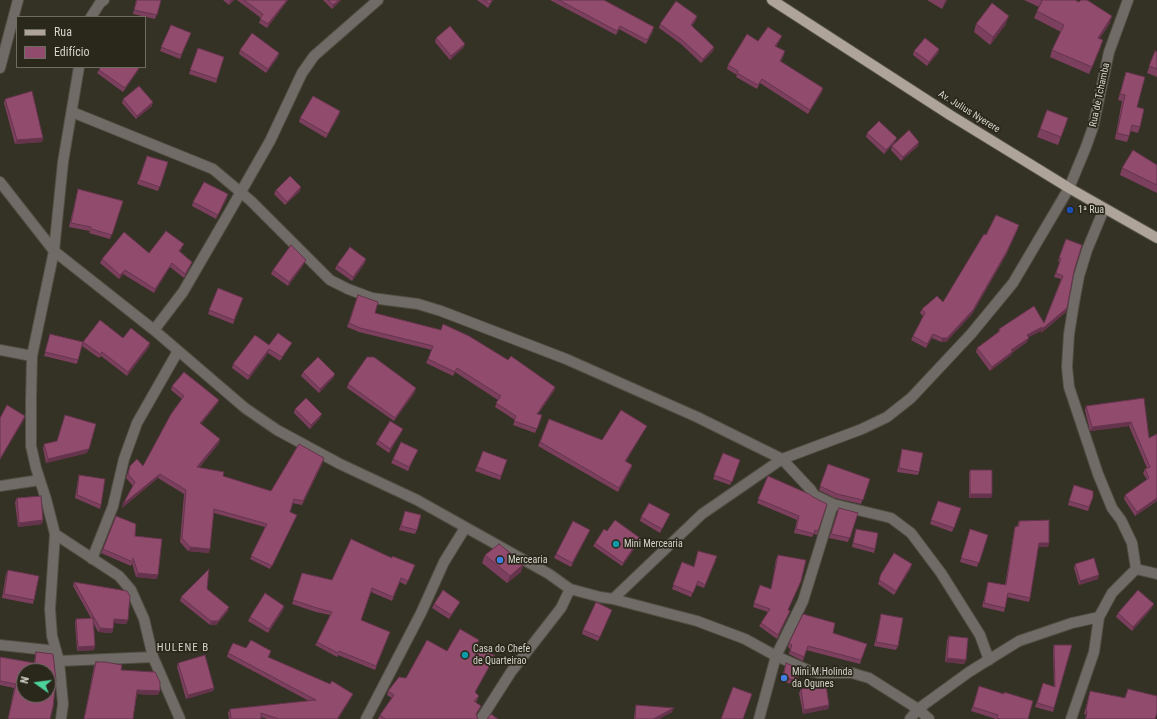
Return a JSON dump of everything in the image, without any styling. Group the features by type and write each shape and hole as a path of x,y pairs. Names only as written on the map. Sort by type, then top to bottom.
{"main road":[{"name":"Av. Julius Nyerere","path":"772,0 950,115 1104,209 1157,238"}],"street":[{"path":"0,68 18,0"},
{"path":"92,16 100,3 104,0"},
{"path":"154,330 183,292 241,192 270,141 302,73 314,56 378,0"},
{"name":"Rua de Tchamba","path":"613,600 702,514 782,459 862,429 887,416 910,398 971,334 1013,283 1069,188 1093,127 1109,52 1128,0"},
{"path":"61,719 63,704 59,661 52,636 50,609 55,534 31,446 32,356 54,251 63,162 78,68"},
{"path":"72,112 213,169 241,192 330,280 348,289 372,298 418,304 441,311 566,359 697,416 782,459 814,495 833,504 891,518 911,533 941,573 980,635 989,660"},
{"path":"0,182 54,251 154,330 245,408 277,430 340,464 417,500 549,574 570,589 600,598 697,621 745,639 776,656 810,671 820,673 852,673 869,678 918,709 929,719"},
{"path":"1104,209 1087,250 1079,276 1069,334 1067,367 1069,387 1098,474 1112,508 1121,520 1132,544 1136,569"},
{"path":"0,350 32,356"},
{"path":"92,559 113,506 124,459 137,423 178,351"},
{"path":"0,486 40,480"},
{"path":"759,719 776,656 803,601 833,504"},
{"path":"366,719 421,613 444,562 465,528"},
{"path":"55,534 119,576 131,590 144,619 153,657 180,719"},
{"path":"1136,569 1157,574"},
{"path":"1071,719 1094,652 1099,617 1112,593 1136,569"},
{"path":"481,719 511,672 561,608 570,589"},
{"path":"910,719 918,709 969,672 1019,641 1072,623 1099,617"},
{"path":"0,645 56,651"},
{"path":"59,661 153,657"}],"building":[{"path":"137,0 161,0 157,15 134,10"},
{"path":"244,0 287,0 268,24 260,19 263,14"},
{"path":"328,0 339,0 333,5"},
{"path":"484,0 492,0 490,4"},
{"path":"559,0 604,0 654,27 647,40 620,26 617,31"},
{"path":"1041,0 1075,0 1079,2 1081,0 1087,0 1112,16 1098,38 1103,40 1092,67 1052,50 1064,25 1037,11 1042,1"},
{"path":"676,1 697,16 691,25 714,47 703,59 682,40 660,24"},
{"path":"992,3 1009,16 993,37 976,24"},
{"path":"171,25 191,33 181,55 161,47"},
{"path":"450,26 465,44 451,56 436,38"},
{"path":"768,27 782,36 775,46 785,51 780,61 823,88 810,110 762,79 758,85 737,73 738,71 728,65 747,34 758,41"},
{"path":"252,33 279,53 268,69 240,50"},
{"path":"925,38 939,49 929,62 914,51"},
{"path":"198,48 224,57 217,79 190,70"},
{"path":"1155,51 1157,52 1157,69 1149,66"},
{"path":"100,68 139,68 125,88 99,70"},
{"path":"1126,72 1145,77 1137,107 1144,109 1140,127 1132,125 1129,136 1117,133 1125,95 1120,94"},
{"path":"139,86 153,102 137,116 123,99"},
{"path":"32,91 43,138 17,140 5,99"},
{"path":"313,96 340,111 328,134 300,118"},
{"path":"1047,110 1068,118 1061,137 1040,129"},
{"path":"879,121 897,138 886,150 867,133"},
{"path":"909,130 919,142 903,157 892,146"},
{"path":"1133,150 1157,165 1157,185 1122,168"},
{"path":"147,156 168,162 160,187 139,180"},
{"path":"290,176 301,187 287,202 276,190"},
{"path":"204,182 228,194 218,215 193,202"},
{"path":"78,189 123,201 112,235 91,229 91,227 71,223"},
{"path":"996,215 1019,225 1007,251 973,310 947,338 942,338 933,334 927,344 913,336 925,313 922,309 937,296 943,302 984,234 986,235"},
{"path":"166,231 184,244 179,251 192,262 185,274 172,263 155,289 125,270 120,275 102,259 124,232 149,253"},
{"path":"1066,239 1082,245 1074,271 1067,308 1042,329 1042,327 1027,335 1029,338 1011,350 1013,351 992,367 977,348 1000,331 999,329 1034,306 1044,323 1063,276 1056,273 1061,258 1059,258"},
{"path":"291,245 306,260 289,282 273,270"},
{"path":"350,247 366,259 353,277 337,265"},
{"path":"218,288 243,298 234,320 209,310"},
{"path":"358,295 378,302 375,313 441,330 443,324 469,336 508,360 511,356 555,387 537,414 542,415 537,429 514,421 516,416 496,403 501,396 457,368 455,372 428,359 433,346 360,328 349,323"},
{"path":"100,320 123,338 131,328 150,343 128,372 102,352 100,354 83,342"},
{"path":"278,333 292,343 282,357 269,349 249,376 233,364 255,335 269,345"},
{"path":"50,334 83,342 78,360 45,352"},
{"path":"318,357 335,374 320,389 303,372"},
{"path":"367,357 374,357 416,388 395,418 348,384"},
{"path":"184,372 219,400 200,423 220,439 197,467 224,472 223,476 271,491 299,444 324,458 303,501 294,499 290,512 297,515 272,566 251,556 267,524 214,509 210,549 190,547 182,538 186,490 160,474 123,504 135,482 128,474 130,466 137,459 143,466 171,414 184,396 172,386"},
{"path":"306,398 322,414 311,425 295,409"},
{"path":"1144,398 1149,438 1157,434 1157,498 1137,512 1125,495 1149,478 1145,469 1150,467 1131,422 1092,427 1086,406"},
{"path":"7,405 25,416 0,459 0,418"},
{"path":"621,410 647,426 625,461 632,465 619,488 540,442 549,419 602,440"},
{"path":"65,415 96,424 89,449 48,459 44,444 57,441"},
{"path":"390,421 403,429 390,449 378,440"},
{"path":"401,442 418,450 409,467 393,459"},
{"path":"902,449 923,453 919,472 899,468"},
{"path":"483,451 507,460 501,476 477,467"},
{"path":"723,453 740,460 732,482 714,475"},
{"path":"828,464 870,479 863,500 837,494 820,486"},
{"path":"970,470 992,470 992,494 970,494"},
{"path":"79,475 105,479 101,505 77,495"},
{"path":"768,476 809,494 827,504 818,531 815,530 814,534 796,529 799,516 758,499"},
{"path":"1074,485 1093,491 1093,497 1089,507 1069,501"},
{"path":"41,496 43,520 19,523 17,498"},
{"path":"938,501 961,508 954,528 931,520"},
{"path":"649,503 670,514 662,529 641,517"},
{"path":"839,508 858,513 850,538 831,534"},
{"path":"405,511 421,515 417,530 401,526"},
{"path":"116,516 136,524 135,536 162,539 158,575 138,573 133,558 133,562 103,549"},
{"name":"Mini Mercearia","path":"615,520 640,538 623,563 595,543 604,529 607,531"},
{"path":"1049,520 1049,543 1039,543 1030,598 1008,593 1005,608 984,603 988,582 1006,585 1015,527 1019,526 1019,521"},
{"path":"573,521 590,530 572,563 556,554"},
{"path":"856,529 878,533 875,549 853,543"},
{"path":"970,529 988,535 979,563 961,558"},
{"path":"351,539 392,558 392,556 415,565 408,581 401,578 393,597 372,588 361,620 390,632 376,666 339,651 338,653 317,642 332,612 293,600 302,573 332,580"},
{"path":"499,544 524,564 510,576 485,555"},
{"path":"698,551 717,556 705,585 698,581 693,593 673,585 682,562 694,567"},
{"path":"894,553 912,564 896,591 879,580"},
{"path":"778,555 806,560 801,581 788,610 790,611 778,635 761,623 770,609 754,603 760,585 771,589"},
{"path":"1094,558 1099,575 1080,581 1075,564"},
{"path":"209,569 207,589 229,607 218,621 211,621 181,597"},
{"path":"8,570 39,576 34,600 4,594"},
{"path":"74,582 127,591 130,596 128,620 114,619 113,629 100,628"},
{"path":"443,590 460,602 451,615 434,604"},
{"path":"1138,590 1154,604 1133,627 1118,613"},
{"path":"265,593 284,606 269,629 250,617"},
{"path":"596,602 612,610 600,637 583,630"},
{"path":"803,614 835,623 833,633 867,644 861,660 808,646 804,657 790,651 792,645 789,643"},
{"path":"881,614 903,618 898,646 876,642"},
{"path":"93,618 95,646 78,647 76,619"},
{"path":"460,629 479,640 476,645 495,656 475,692 479,696 474,701 481,706 476,714 478,719 385,719 380,715 394,695 388,691 399,677 406,678 427,640 447,651"},
{"path":"949,636 968,638 966,660 947,658"},
{"path":"251,640 271,651 268,657 330,684 332,681 353,694 337,719 279,719 261,713 261,719 231,719 230,709 316,700 228,653 233,643 246,648"},
{"path":"1054,645 1072,645 1054,708 1037,703 1043,683 1055,687"},
{"path":"36,652 53,654 54,663 35,663"},
{"path":"205,655 214,688 188,695 178,663"},
{"path":"0,657 35,663 16,663 16,684 0,681"},
{"path":"96,662 122,665 121,670 155,672 160,682 160,691 137,690 133,719 84,719"},
{"path":"786,663 800,669 797,681 783,677"},
{"path":"16,684 16,703 53,703 50,719 8,719"},
{"path":"826,685 829,705 804,710 801,689"},
{"path":"979,686 1033,701 1028,719 1000,719 997,718 998,715 973,707"},
{"path":"733,687 752,694 743,719 721,719"},
{"path":"1128,689 1157,696 1157,713 1155,719 1086,719 1086,710 1090,691 1125,698"},
{"path":"636,705 674,708 653,719 635,719"},
{"path":"491,714 498,719 487,719"}],"place":[{"name":"1ª Rua","path":"1070,210"},
{"name":"Mini Mercearia","path":"616,544"},
{"name":"Mercearia","path":"500,560"},
{"name":"Casa do Chefe de Quarteirao","path":"465,655"},
{"name":"Mini.M.Holinda da Ogunes","path":"784,678"}],"district":[{"name":"HULENE B","path":"183,648"}]}
